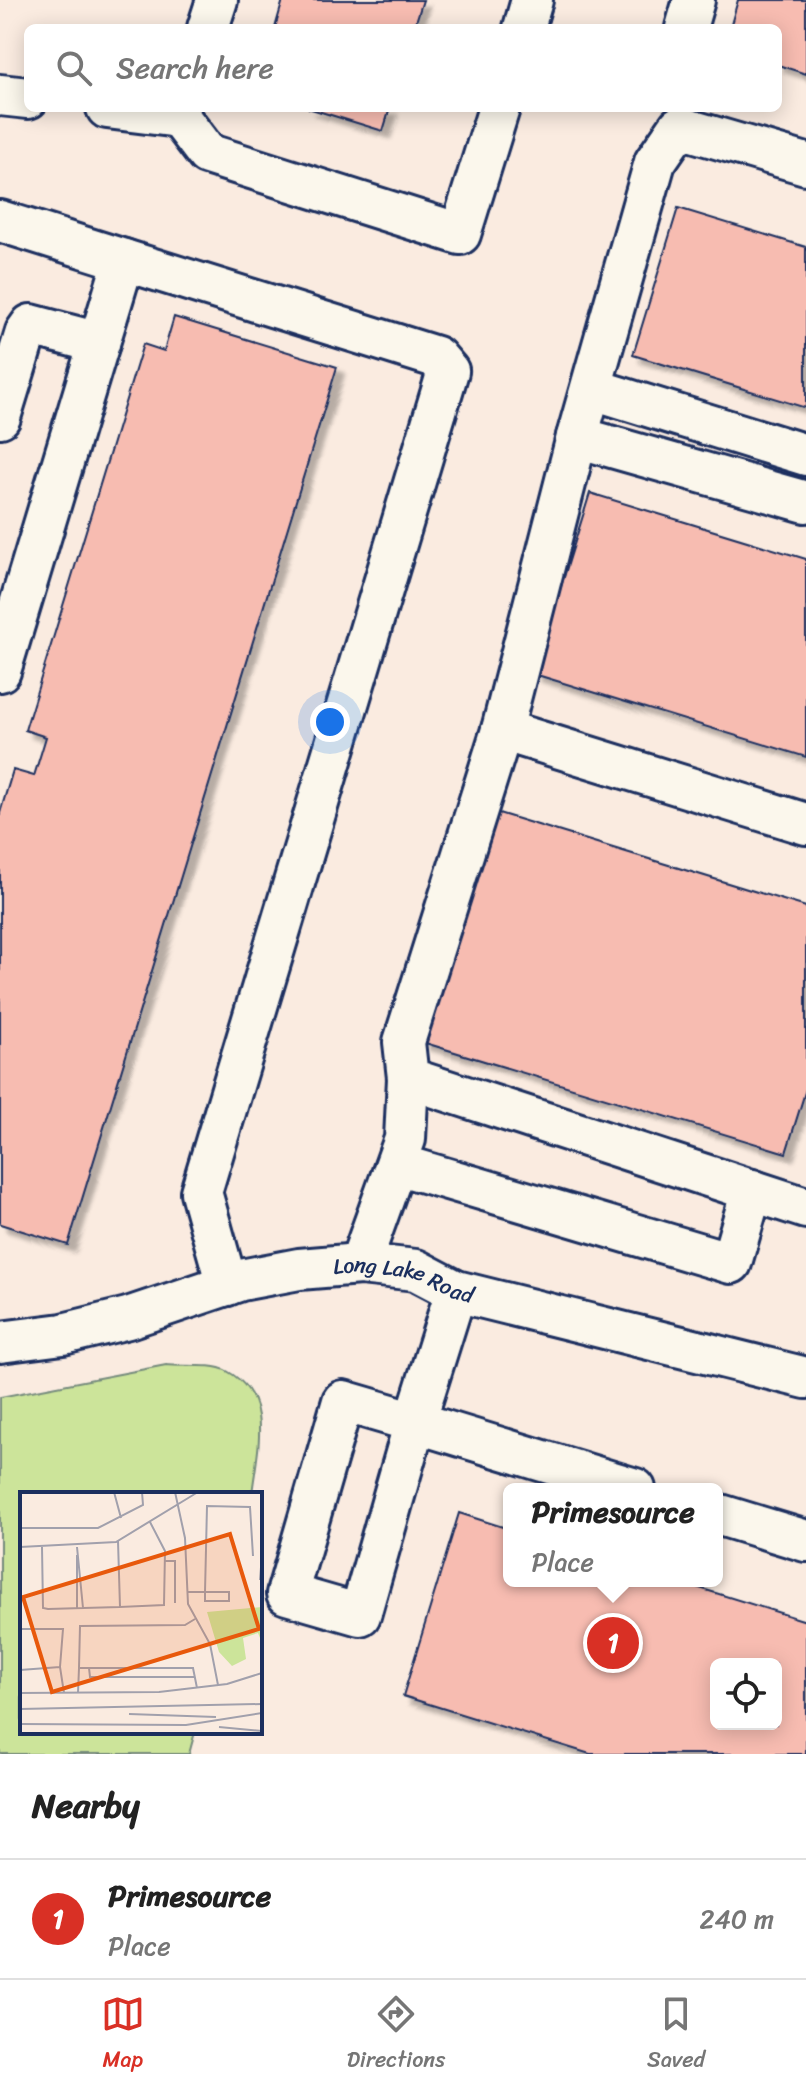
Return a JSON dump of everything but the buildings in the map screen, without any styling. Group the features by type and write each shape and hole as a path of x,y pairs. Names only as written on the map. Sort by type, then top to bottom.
{"street":[{"path":"209,24 217,0"},
{"path":"525,24 532,0"},
{"path":"687,24 694,0"},
{"path":"0,95 24,98"},
{"path":"180,112 207,154 460,234 498,112"},
{"path":"360,1264 405,1139 408,1078 404,1042 502,730 577,437 655,162 683,117 806,164"},
{"path":"0,221 436,357 448,371 201,1192 227,1285"},
{"path":"0,671 124,260"},
{"path":"0,417 26,332 31,325 99,343"},
{"path":"593,389 806,455"},
{"path":"577,437 806,502"},
{"path":"502,730 806,824"},
{"path":"408,1078 806,1208"},
{"path":"397,1164 731,1263 752,1190"},
{"name":"Long Lake Road","path":"0,1342 63,1334 227,1285 299,1269 360,1264 416,1270 456,1291 806,1378"},
{"path":"456,1291 415,1422 360,1615 287,1594 343,1401 415,1422 615,1483"},
{"path":"723,1516 806,1541"}],"green space":[{"path":"166,1365 206,1366 227,1371 242,1382 251,1395 259,1426 252,1492 20,1492 20,1734 194,1734 189,1754 0,1754 0,1397"}],"place":[{"name":"Primesource","path":"613,1643"}]}
